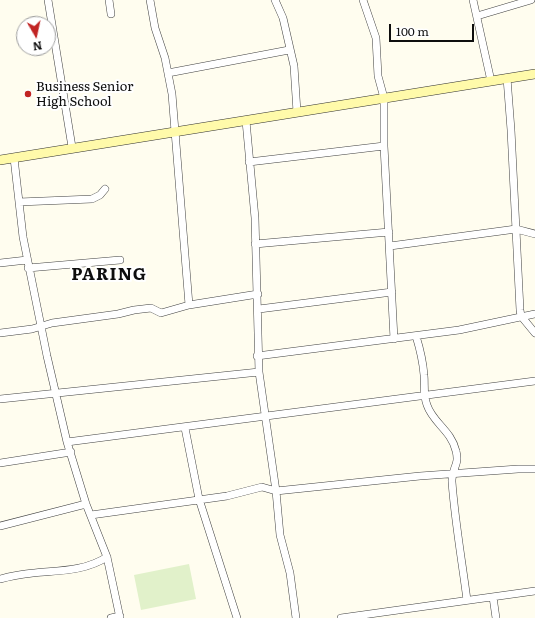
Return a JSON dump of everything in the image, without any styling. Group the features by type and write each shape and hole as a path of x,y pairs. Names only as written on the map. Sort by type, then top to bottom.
{"main road":[{"path":"0,160 535,74"}],"street":[{"path":"48,0 72,148"},
{"path":"109,0 111,14"},
{"path":"150,0 155,28 166,58 168,73 175,132 190,305"},
{"path":"275,0 281,10 289,50 294,66 297,112"},
{"path":"363,0 376,38 378,76 384,98 384,146 394,339"},
{"path":"472,0 477,16 491,81"},
{"path":"477,16 531,0"},
{"path":"168,73 289,50"},
{"path":"507,78 516,229 517,279 521,316 535,333"},
{"path":"246,120 255,218 258,294 257,356 264,418 276,491 280,535 290,574 296,618"},
{"path":"249,162 384,146"},
{"path":"14,158 28,268 40,326 67,442 86,504 107,557 120,617 111,618"},
{"path":"19,202 92,199 100,195 105,189"},
{"path":"390,246 516,229 535,234"},
{"path":"255,244 389,232"},
{"path":"0,264 27,260"},
{"path":"28,268 120,260"},
{"path":"258,309 392,292"},
{"path":"0,333 52,323 118,314 134,310 151,308 161,313 190,305 258,294"},
{"path":"257,356 458,330 535,314"},
{"path":"416,336 424,376 424,396 431,415 446,430 452,440 457,463 451,474 453,502 467,600"},
{"path":"0,399 259,372"},
{"path":"67,442 264,418 535,381"},
{"path":"185,428 199,499 237,618"},
{"path":"0,463 71,452"},
{"path":"91,515 227,496 262,487 276,491 451,474 535,469"},
{"path":"0,526 86,504"},
{"path":"0,579 25,574 80,568 96,564 107,557"},
{"path":"342,618 535,591"},
{"path":"493,597 496,618"}],"green space":[{"path":"189,564 196,599 141,610 134,575"}],"place":[{"name":"Business Senior High School","path":"28,94"}],"district":[{"name":"PARING","path":"109,275"}]}
